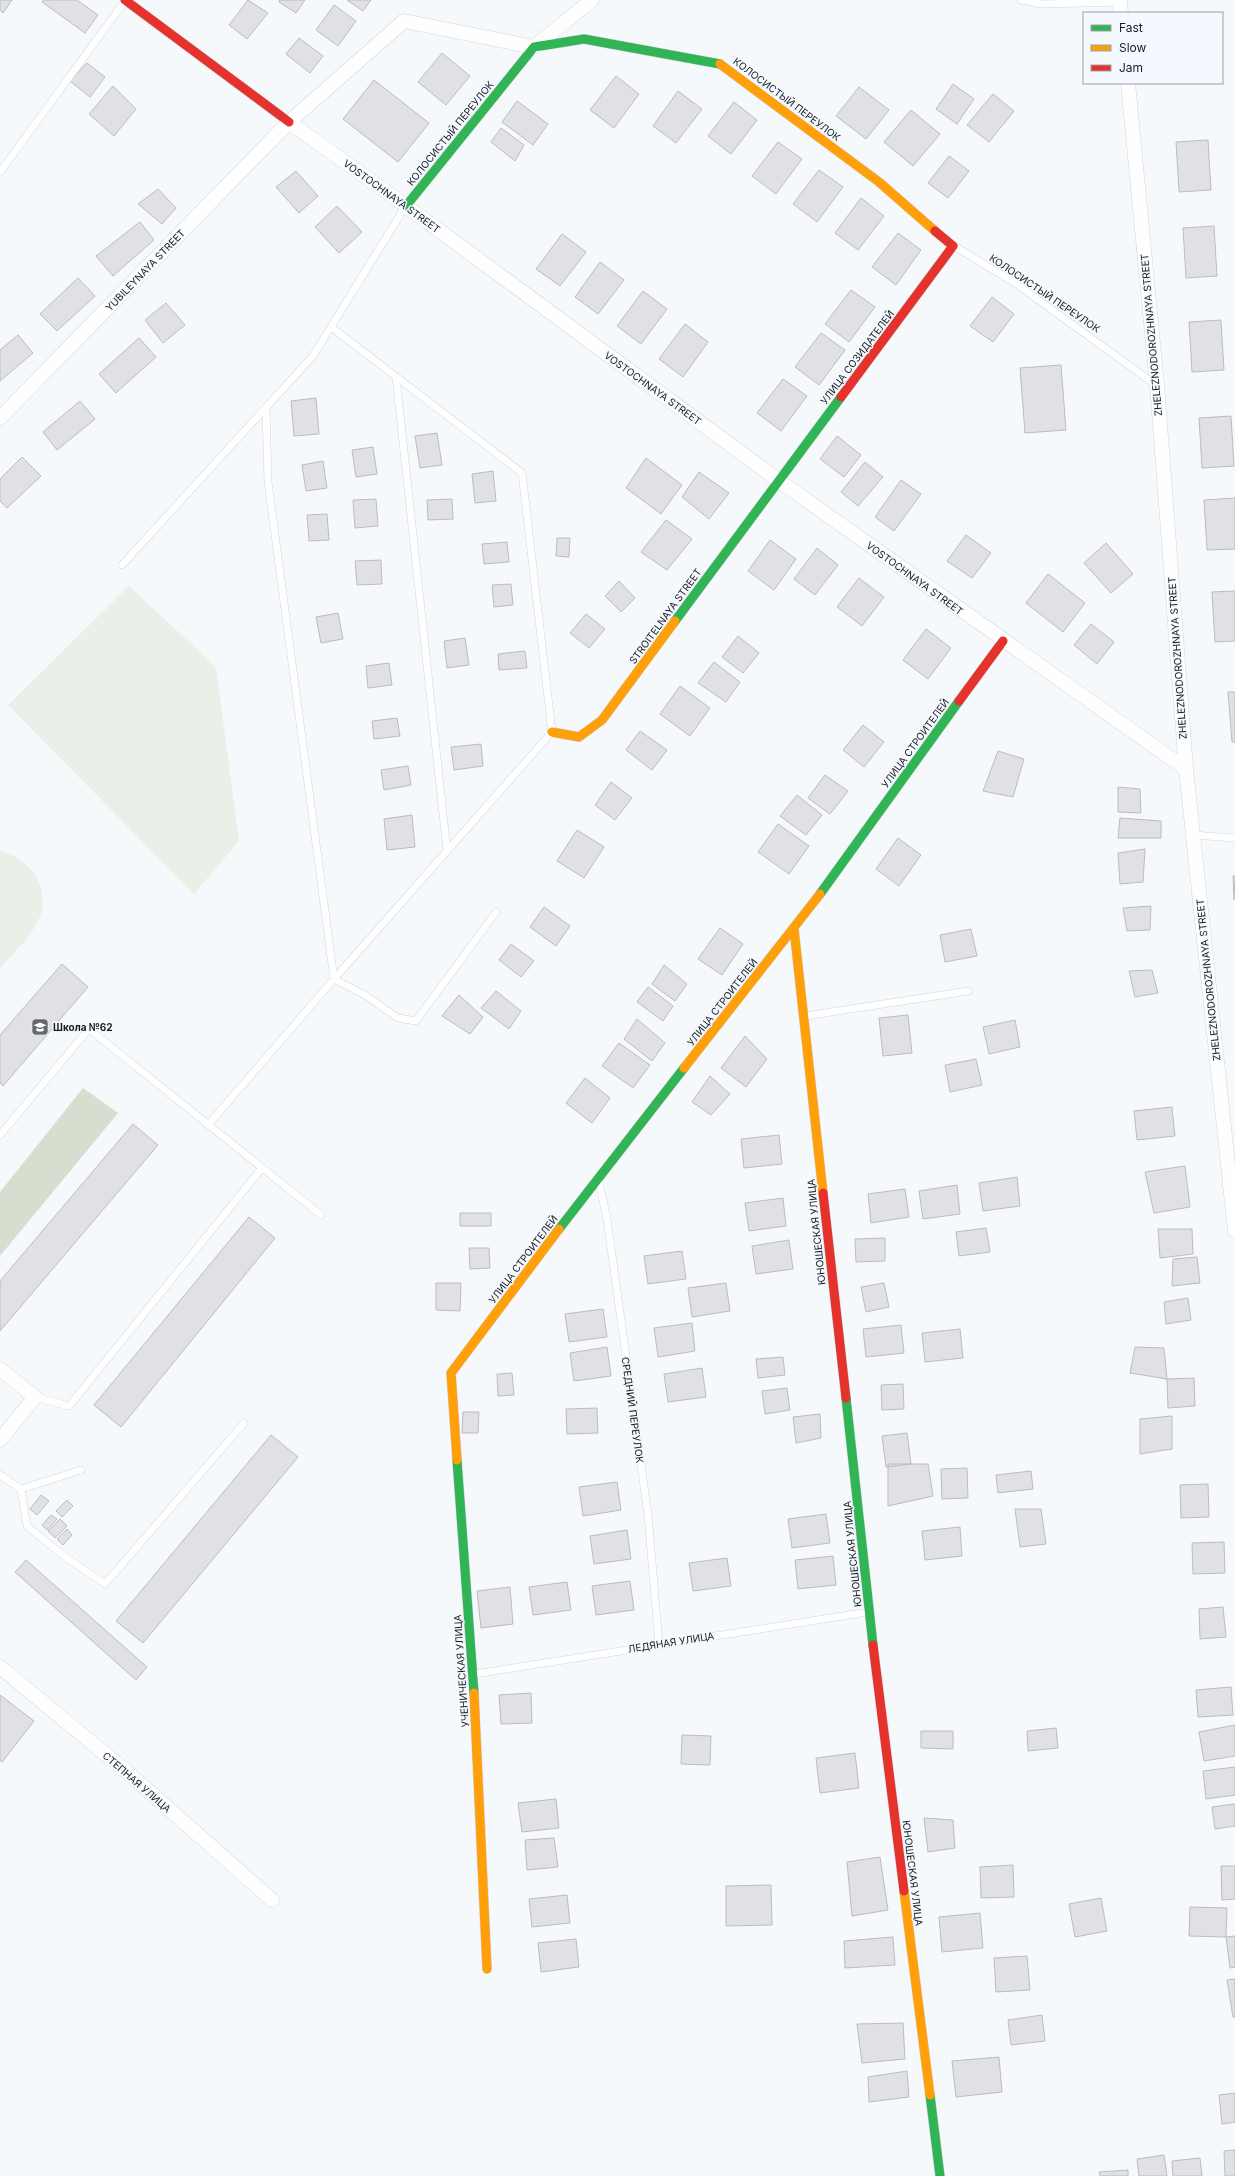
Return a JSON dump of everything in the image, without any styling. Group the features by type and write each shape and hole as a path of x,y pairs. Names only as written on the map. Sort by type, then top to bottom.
{"street":[{"name":"VOSTOCHNAYA STREET","path":"126,0 289,122 406,206 778,480 1003,641 1186,769"},
{"path":"534,47 592,0"},
{"name":"YUBILEYNAYA STREET","path":"0,418 289,122 404,21 534,47"},
{"name":"КОЛОСИСТЫЙ ПЕРЕУЛОК","path":"406,206 534,47 584,38 720,64 879,182 953,246"},
{"name":"ZHELEZNODOROZHNAYA STREET","path":"1128,84 1157,385 1186,769 1231,1153 1235,1231"},
{"name":"УЛИЦА СОЗИДАТЕЛЕЙ","path":"778,480 953,246"},
{"name":"STROITELNAYA STREET","path":"552,732 579,737 602,720 778,480"},
{"name":"УЛИЦА СТРОИТЕЛЕЙ","path":"451,1373 598,1177 794,929 1003,641"},
{"name":"ЮНОШЕСКАЯ УЛИЦА","path":"794,929 869,1612 940,2176"},
{"path":"0,1370 35,1397 0,1440"},
{"name":"УЧЕНИЧЕСКАЯ УЛИЦА","path":"451,1373 473,1674 487,1969"},
{"name":"СТЕПНАЯ УЛИЦА","path":"0,1667 126,1771 272,1900"}],"lane":[{"path":"0,172 126,0"},
{"path":"1021,0 1042,4 1121,5"},
{"path":"122,565 313,356 406,206"},
{"name":"КОЛОСИСТЫЙ ПЕРЕУЛОК","path":"953,246 1015,283 1157,385"},
{"path":"208,1125 334,979 552,732 522,473 331,327"},
{"path":"396,377 447,851"},
{"path":"266,408 268,482 334,979"},
{"path":"1193,835 1235,838"},
{"path":"334,979 365,995 398,1018 416,1021 496,912"},
{"path":"803,1016 968,992"},
{"path":"0,1135 89,1029 321,1215"},
{"path":"35,1397 69,1406 262,1168"},
{"name":"СРЕДНИЙ ПЕРЕУЛОК","path":"598,1177 607,1218 648,1515 659,1644"},
{"path":"0,1475 21,1489 27,1526 64,1556 105,1584 244,1423"},
{"path":"21,1489 82,1470"},
{"name":"ЛЕДЯНАЯ УЛИЦА","path":"473,1674 869,1612"}],"shaded area":[{"path":"129,586 216,667 239,841 194,894 8,705"},
{"path":"0,850 11,854 22,861 30,869 37,878 43,900 42,911 37,923 25,941 0,969"}],"green space":[{"path":"83,1088 118,1113 0,1256 0,1192"}],"building":[{"path":"0,0 12,0 3,13 0,10"},
{"path":"44,0 77,0 98,15 85,33 42,2"},
{"path":"248,0 268,13 247,39 229,25"},
{"path":"280,0 305,0 296,13 279,2"},
{"path":"347,0 371,0 363,11"},
{"path":"334,5 356,21 338,46 316,30"},
{"path":"299,38 323,56 310,73 286,54"},
{"path":"442,53 470,76 446,105 418,82"},
{"path":"87,63 105,77 90,97 70,81"},
{"path":"616,76 639,94 614,128 590,110"},
{"path":"374,80 429,123 398,162 343,119"},
{"path":"953,84 974,99 957,124 936,109"},
{"path":"113,86 136,109 114,136 89,114"},
{"path":"859,87 889,110 866,139 836,116"},
{"path":"678,91 702,109 676,143 653,126"},
{"path":"993,94 1014,111 989,142 967,125"},
{"path":"517,101 548,124 533,145 502,122"},
{"path":"734,102 757,120 731,154 708,136"},
{"path":"911,110 940,134 913,166 884,142"},
{"path":"501,128 524,145 515,161 491,142"},
{"path":"1208,140 1211,190 1179,192 1176,142"},
{"path":"778,142 802,159 776,194 752,176"},
{"path":"949,156 969,171 948,198 928,183"},
{"path":"819,170 843,187 817,222 793,204"},
{"path":"296,171 318,196 299,213 276,187"},
{"path":"158,189 176,208 162,224 138,204"},
{"path":"861,198 884,216 858,250 835,233"},
{"path":"337,206 362,232 339,253 315,227"},
{"path":"140,222 154,240 113,276 96,256"},
{"path":"1214,226 1217,276 1186,278 1183,228"},
{"path":"898,233 921,250 896,285 872,267"},
{"path":"562,234 586,252 560,286 536,269"},
{"path":"600,262 624,280 598,314 575,297"},
{"path":"78,278 95,296 57,331 40,314"},
{"path":"851,290 875,307 849,342 825,324"},
{"path":"643,291 667,309 641,344 617,326"},
{"path":"992,297 1014,314 993,342 970,326"},
{"path":"166,303 185,325 163,343 145,320"},
{"path":"1221,320 1224,370 1192,372 1189,322"},
{"path":"685,324 708,342 683,377 659,359"},
{"path":"821,333 845,350 819,385 795,367"},
{"path":"18,335 33,353 0,381 0,350"},
{"path":"139,338 156,357 116,393 99,374"},
{"path":"1061,365 1066,430 1025,433 1020,368"},
{"path":"783,379 807,396 781,431 757,413"},
{"path":"316,398 319,434 294,436 291,401"},
{"path":"80,401 95,419 57,450 43,432"},
{"path":"1231,416 1234,466 1202,468 1199,418"},
{"path":"437,433 442,465 420,468 415,436"},
{"path":"837,436 861,455 844,477 820,459"},
{"path":"373,447 377,474 356,477 352,450"},
{"path":"22,457 41,476 7,508 0,501 0,479"},
{"path":"646,458 682,485 661,514 626,488"},
{"path":"323,461 327,488 306,491 302,465"},
{"path":"865,462 883,477 858,506 841,492"},
{"path":"493,471 496,501 475,503 472,474"},
{"path":"699,472 729,493 709,519 682,497"},
{"path":"901,480 921,494 894,531 875,517"},
{"path":"1235,498 1235,549 1207,550 1204,500"},
{"path":"376,499 378,526 355,528 353,500"},
{"path":"452,499 453,519 428,520 427,500"},
{"path":"327,514 329,540 309,541 307,515"},
{"path":"666,520 692,539 667,570 641,552"},
{"path":"966,535 991,553 972,578 947,561"},
{"path":"557,538 570,538 569,557 556,556"},
{"path":"770,540 796,559 774,590 748,571"},
{"path":"507,542 509,562 484,564 482,544"},
{"path":"1106,543 1133,574 1111,593 1084,563"},
{"path":"817,548 838,565 815,595 794,579"},
{"path":"381,560 382,584 357,585 355,561"},
{"path":"1048,574 1085,603 1063,632 1026,603"},
{"path":"859,578 884,597 862,626 837,607"},
{"path":"619,581 635,598 621,612 605,596"},
{"path":"511,584 513,605 494,607 492,585"},
{"path":"1235,591 1235,641 1215,642 1212,592"},
{"path":"338,613 343,639 321,643 316,617"},
{"path":"586,614 605,629 589,648 570,633"},
{"path":"1091,624 1114,642 1097,664 1074,645"},
{"path":"926,629 951,648 928,679 903,660"},
{"path":"738,636 759,653 743,673 722,657"},
{"path":"465,638 469,665 447,668 444,641"},
{"path":"525,651 527,668 499,670 498,654"},
{"path":"714,662 740,682 726,702 698,683"},
{"path":"389,663 392,685 368,688 366,666"},
{"path":"680,686 710,708 690,736 660,714"},
{"path":"1228,692 1235,692 1235,742 1232,742"},
{"path":"397,718 400,736 374,739 372,721"},
{"path":"863,725 884,742 864,767 843,750"},
{"path":"640,731 667,750 652,770 626,750"},
{"path":"481,744 483,766 454,770 451,747"},
{"path":"998,751 1024,759 1013,797 983,791"},
{"path":"408,766 411,785 384,790 381,770"},
{"path":"825,775 848,791 830,814 808,798"},
{"path":"611,782 632,798 615,820 595,805"},
{"path":"1118,787 1140,789 1141,813 1118,812"},
{"path":"797,795 822,815 806,835 780,816"},
{"path":"412,815 415,847 387,850 384,819"},
{"path":"1120,818 1161,821 1161,838 1118,838"},
{"path":"778,824 809,846 789,874 758,852"},
{"path":"577,830 604,847 584,878 557,861"},
{"path":"898,838 921,855 899,886 876,869"},
{"path":"1145,849 1143,882 1120,884 1118,853"},
{"path":"1233,876 1235,876 1234,900"},
{"path":"1151,906 1150,930 1127,931 1123,908"},
{"path":"544,907 570,926 556,946 530,927"},
{"path":"720,928 743,944 722,975 698,959"},
{"path":"971,929 977,956 945,962 940,935"},
{"path":"511,944 534,961 521,977 499,960"},
{"path":"62,964 88,987 3,1086 0,1083 0,1035"},
{"path":"664,965 687,984 675,1001 652,984"},
{"path":"1152,970 1158,993 1135,997 1129,971"},
{"path":"648,987 673,1006 663,1021 637,1002"},
{"path":"496,991 521,1011 509,1029 481,1008"},
{"path":"459,995 483,1017 470,1034 442,1016"},
{"path":"908,1015 912,1053 883,1056 879,1018"},
{"path":"637,1019 665,1043 652,1061 624,1039"},
{"path":"1015,1020 1020,1047 989,1054 983,1027"},
{"path":"745,1036 767,1059 746,1087 721,1068"},
{"path":"619,1043 650,1065 633,1088 602,1066"},
{"path":"976,1059 982,1085 950,1092 945,1065"},
{"path":"710,1076 730,1094 711,1115 692,1102"},
{"path":"585,1078 610,1098 592,1123 566,1103"},
{"path":"1172,1107 1175,1136 1137,1140 1134,1111"},
{"path":"133,1124 158,1145 0,1331 0,1281"},
{"path":"779,1135 782,1164 744,1168 741,1139"},
{"path":"1185,1166 1190,1207 1154,1213 1145,1172"},
{"path":"1017,1177 1020,1206 983,1211 979,1183"},
{"path":"957,1185 960,1214 923,1219 919,1191"},
{"path":"905,1189 909,1217 871,1223 868,1194"},
{"path":"783,1198 786,1226 749,1231 745,1203"},
{"path":"460,1213 491,1213 491,1226 460,1226"},
{"path":"249,1217 275,1238 121,1427 94,1405"},
{"path":"986,1228 990,1252 959,1256 956,1232"},
{"path":"1158,1229 1192,1229 1193,1254 1160,1258"},
{"path":"885,1238 885,1261 856,1262 855,1239"},
{"path":"789,1240 793,1269 756,1274 752,1246"},
{"path":"469,1248 489,1248 490,1268 470,1269"},
{"path":"682,1251 686,1279 648,1284 644,1256"},
{"path":"1197,1257 1200,1283 1172,1286 1173,1259"},
{"path":"436,1283 461,1283 460,1311 436,1310"},
{"path":"726,1283 730,1311 692,1317 688,1288"},
{"path":"884,1283 889,1307 866,1312 861,1287"},
{"path":"1188,1298 1191,1320 1166,1324 1164,1302"},
{"path":"603,1309 607,1337 569,1342 565,1314"},
{"path":"692,1323 695,1351 658,1357 654,1328"},
{"path":"901,1325 904,1353 866,1357 863,1329"},
{"path":"960,1329 963,1358 925,1362 922,1333"},
{"path":"607,1347 611,1376 574,1381 570,1353"},
{"path":"1135,1347 1164,1348 1167,1379 1130,1373"},
{"path":"783,1357 785,1375 758,1378 756,1359"},
{"path":"702,1368 706,1397 668,1402 664,1374"},
{"path":"512,1373 514,1395 498,1396 497,1374"},
{"path":"1194,1378 1195,1406 1168,1408 1167,1379"},
{"path":"903,1384 904,1409 882,1410 881,1385"},
{"path":"787,1388 790,1410 765,1414 762,1391"},
{"path":"597,1408 598,1433 567,1434 566,1409"},
{"path":"463,1412 479,1412 478,1433 462,1433"},
{"path":"820,1414 821,1438 796,1443 793,1417"},
{"path":"1172,1416 1172,1449 1140,1454 1140,1419"},
{"path":"907,1433 911,1464 886,1467 882,1436"},
{"path":"271,1435 298,1457 143,1643 116,1621"},
{"path":"888,1464 928,1464 933,1496 888,1506"},
{"path":"967,1468 968,1498 942,1499 941,1469"},
{"path":"1031,1471 1033,1489 998,1493 996,1475"},
{"path":"617,1482 621,1510 583,1516 579,1487"},
{"path":"1208,1484 1209,1517 1181,1518 1180,1485"},
{"path":"41,1495 49,1501 37,1515 30,1509"},
{"path":"67,1500 73,1506 62,1517 56,1511"},
{"path":"1015,1509 1041,1509 1046,1544 1020,1547"},
{"path":"826,1514 830,1543 792,1548 788,1519"},
{"path":"51,1515 57,1519 47,1530 42,1525"},
{"path":"60,1519 67,1526 55,1538 48,1531"},
{"path":"960,1527 962,1556 925,1560 922,1531"},
{"path":"67,1529 72,1535 63,1545 57,1539"},
{"path":"627,1530 631,1559 594,1564 590,1536"},
{"path":"1224,1542 1225,1573 1193,1574 1192,1543"},
{"path":"833,1556 836,1585 798,1589 795,1560"},
{"path":"727,1558 731,1586 693,1591 689,1563"},
{"path":"26,1560 147,1667 136,1680 15,1572"},
{"path":"630,1581 634,1610 596,1615 592,1586"},
{"path":"567,1582 571,1610 533,1615 529,1587"},
{"path":"510,1587 513,1624 481,1628 477,1591"},
{"path":"1223,1607 1226,1637 1200,1639 1199,1609"},
{"path":"1231,1687 1233,1715 1198,1717 1196,1690"},
{"path":"531,1693 532,1723 501,1724 499,1695"},
{"path":"0,1695 34,1721 2,1762 0,1760"},
{"path":"1235,1725 1235,1756 1204,1761 1199,1732"},
{"path":"1056,1728 1058,1748 1028,1751 1027,1731"},
{"path":"921,1731 953,1731 953,1749 921,1748"},
{"path":"682,1735 711,1736 710,1765 681,1764"},
{"path":"855,1753 859,1788 820,1793 816,1758"},
{"path":"1235,1767 1235,1795 1206,1799 1203,1771"},
{"path":"556,1799 559,1828 522,1832 518,1803"},
{"path":"1235,1804 1235,1826 1215,1829 1212,1807"},
{"path":"924,1818 953,1820 955,1848 928,1852"},
{"path":"554,1838 558,1867 527,1870 525,1840"},
{"path":"880,1857 888,1910 852,1916 847,1862"},
{"path":"1013,1865 1014,1897 981,1898 980,1867"},
{"path":"1221,1866 1235,1866 1235,1899 1222,1900"},
{"path":"771,1885 772,1925 726,1926 726,1886"},
{"path":"567,1895 570,1923 532,1927 529,1899"},
{"path":"1101,1898 1107,1931 1075,1937 1069,1904"},
{"path":"1190,1907 1227,1908 1226,1937 1189,1936"},
{"path":"980,1913 983,1948 942,1952 939,1917"},
{"path":"1235,1936 1235,1967 1230,1968 1226,1937"},
{"path":"893,1937 895,1965 845,1968 844,1941"},
{"path":"576,1939 579,1967 541,1972 538,1943"},
{"path":"1027,1956 1030,1990 996,1992 994,1958"},
{"path":"1235,1979 1235,2017 1233,2017 1227,1980"},
{"path":"1042,2015 1045,2041 1011,2045 1008,2020"},
{"path":"903,2023 905,2059 862,2063 857,2024"},
{"path":"999,2057 1002,2092 956,2097 952,2061"},
{"path":"907,2071 909,2097 869,2102 868,2077"},
{"path":"1235,2093 1235,2122 1222,2124 1219,2095"},
{"path":"1235,2150 1235,2176 1225,2176 1224,2151"},
{"path":"1164,2155 1167,2176 1139,2176 1137,2159"},
{"path":"1200,2158 1202,2176 1173,2176 1172,2161"},
{"path":"1128,2170 1128,2176 1100,2176 1099,2172"}],"traffic: fast":[{"path":"406,206 534,47 584,39 720,64"},
{"path":"675,621 841,397"},
{"path":"820,894 959,701"},
{"path":"559,1229 684,1068"},
{"path":"846,1398 873,1645"},
{"path":"457,1460 474,1693"},
{"path":"930,2095 940,2176"}],"traffic: slow":[{"path":"720,64 879,182 935,231"},
{"path":"552,732 579,737 602,720 675,621"},
{"path":"684,1068 820,894"},
{"path":"794,929 823,1193"},
{"path":"457,1460 451,1373 559,1229"},
{"path":"474,1693 487,1969"},
{"path":"904,1891 930,2095"}],"traffic: jam":[{"path":"125,0 289,122"},
{"path":"841,397 953,246 935,231"},
{"path":"959,701 1003,641"},
{"path":"823,1193 846,1398"},
{"path":"873,1645 904,1891"}],"place":[{"name":"Школа №62","path":"40,1027"}]}
